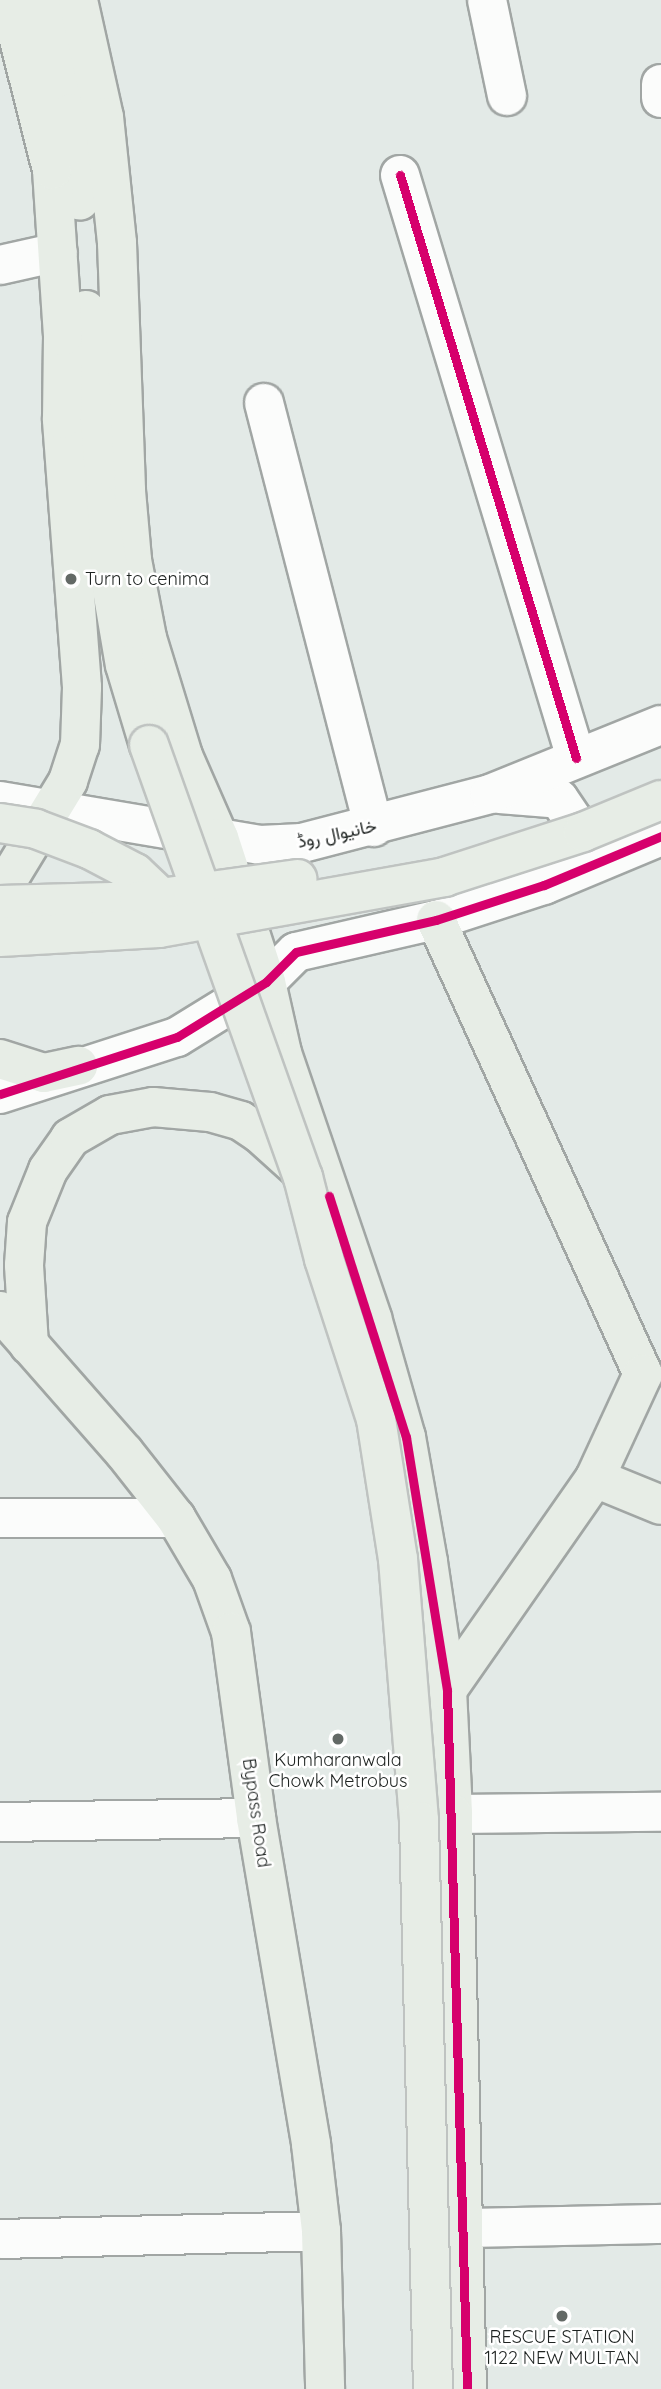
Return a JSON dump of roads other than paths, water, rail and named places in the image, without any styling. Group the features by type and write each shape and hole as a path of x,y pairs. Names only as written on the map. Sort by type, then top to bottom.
{"main road":[{"path":"44,0 71,113 97,502 125,665 184,847 256,1037 376,1419 398,1559 419,1821 433,2389"},
{"path":"78,0 104,117 117,243 132,560 147,638 172,724 219,838 266,982 282,1053 372,1318 405,1437 447,1690 453,1814 467,2389"},
{"path":"0,892 68,781 80,745 82,687 62,419 58,251 52,170 8,22"},
{"name":"خانیوال روڈ","path":"0,905 139,901 378,867 464,846 661,775"},
{"path":"0,937 159,929 444,877 583,832 661,800"},
{"path":"0,823 36,829 89,849 135,873 180,915 256,1037"},
{"path":"436,920 652,1378 595,1478 447,1690"},
{"path":"0,1059 44,1073 78,1066"},
{"path":"29,1345 24,1265 27,1222 48,1170 70,1138 110,1115 153,1107 210,1112 241,1121 329,1196"},
{"name":"Bypass Road","path":"0,1311 124,1451 176,1518 212,1579 231,1632 256,1818 321,2231 326,2389"},
{"path":"595,1478 661,1505"}],"street":[{"path":"487,0 507,96"},
{"path":"661,84 661,98"},
{"path":"400,175 576,758"},
{"path":"0,265 58,251"},
{"path":"264,403 374,827"},
{"name":"خانیوال روڈ","path":"0,801 260,845 302,843 374,827 490,794 661,725"},
{"path":"490,794 540,794 559,799 574,821 573,848 558,870 517,894"},
{"path":"0,1094 78,1066 177,1037 266,982 296,952 436,920 517,894 661,836"},
{"path":"0,1518 176,1518"},
{"path":"453,1814 661,1812"},
{"path":"0,1822 256,1818"},
{"path":"464,2228 661,2224"},
{"path":"0,2239 321,2231"}],"place":[{"name":"Turn to cenima","path":"71,579"},
{"name":"Kumharanwala Chowk Metrobus","path":"338,1739"},
{"name":"RESCUE STATION 1122 NEW MULTAN","path":"562,2316"}]}
